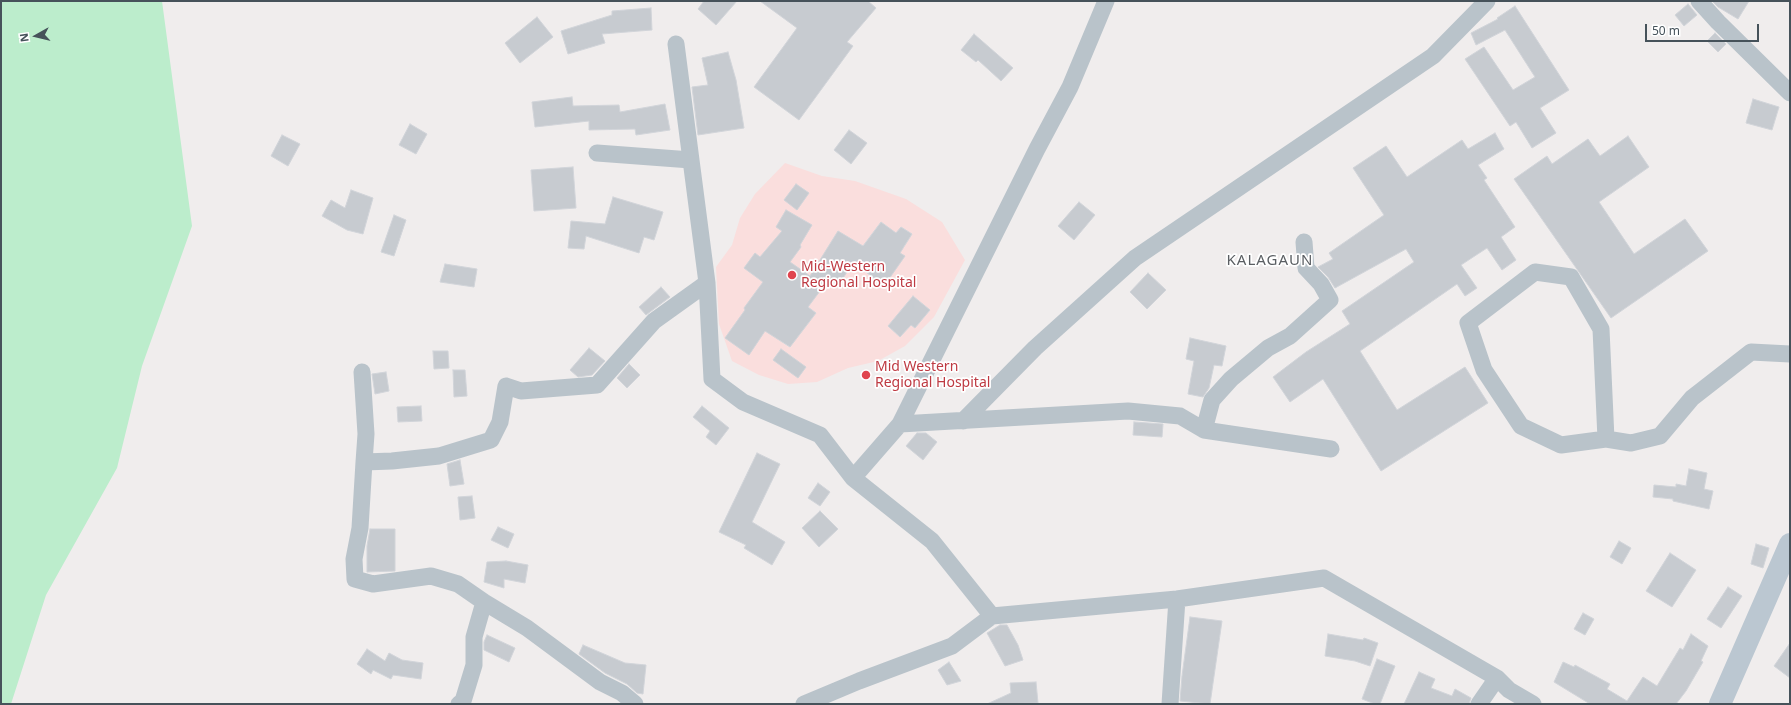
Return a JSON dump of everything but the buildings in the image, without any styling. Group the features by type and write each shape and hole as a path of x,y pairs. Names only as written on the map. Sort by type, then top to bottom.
{"main road":[{"path":"1720,704 1790,544"}],"street":[{"path":"853,478 900,424 1037,148 1070,86 1106,1"},
{"path":"963,421 1035,348 1135,258 1433,56 1487,1"},
{"path":"1699,1 1718,22 1790,93"},
{"path":"676,44 707,283 712,379 743,402 820,435 853,478 932,541 992,616"},
{"path":"597,153 691,160"},
{"path":"1204,430 1212,400 1232,379 1268,348 1290,336 1330,300 1321,284 1306,268 1304,242"},
{"path":"1606,439 1601,329 1571,277 1535,272 1468,323 1484,370 1521,426 1561,445 1606,439 1631,443 1660,436 1692,398 1750,352 1790,354"},
{"path":"364,462 392,461 439,456 491,440 500,422 506,386 521,391 597,385 654,321 707,283"},
{"path":"362,372 366,434 360,528 354,559 356,579 373,584 431,576 458,584 527,628 600,682 622,693 634,704"},
{"path":"900,424 1128,411 1180,416 1204,430 1331,449"},
{"path":"804,704 859,680 952,646 992,616 1178,599 1324,578 1497,678 1509,690 1533,704"},
{"path":"1170,704 1178,599"},
{"path":"459,704 463,701 474,665 474,637 484,602"},
{"path":"1479,704 1497,678"}],"shaded area":[{"name":"Mid-Western Regional Hospital","path":"785,163 822,176 855,181 906,199 942,222 965,260 934,317 905,346 878,361 848,368 817,382 788,384 759,375 732,361 719,324 716,267 732,245 740,218 755,194","holes":["881,222 889,228 863,246","901,227 912,234 903,248 892,241","874,263 891,276 884,286 867,273","785,289 816,313 789,347 774,336","913,296 930,310 915,328 898,315","896,317 908,328 900,337 888,326"]}],"green space":[{"path":"1,1 162,1 192,226 142,366 117,468 46,595 11,704 1,704"}],"place":[{"name":"Mid-Western Regional Hospital","path":"792,275"},
{"name":"Mid Western Regional Hospital","path":"866,375"}],"district":[{"name":"KALAGAUN","path":"1270,261"}]}
